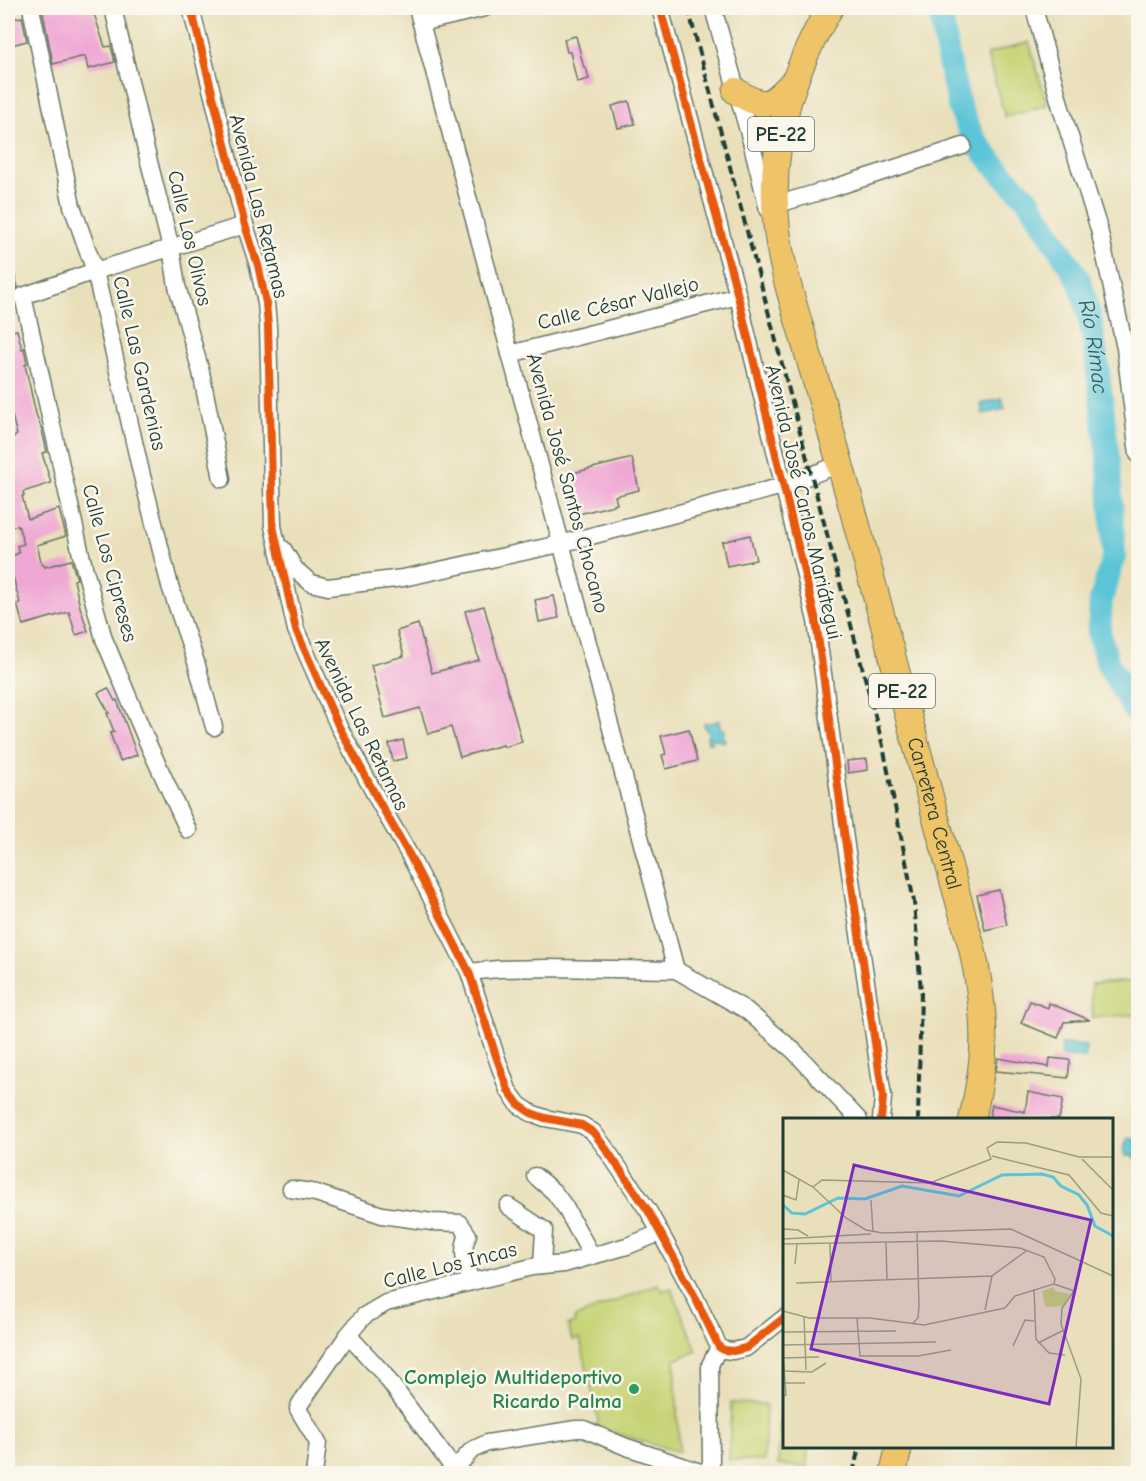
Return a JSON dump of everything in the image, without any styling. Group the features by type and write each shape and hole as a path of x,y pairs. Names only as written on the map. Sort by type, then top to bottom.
{"highway":[{"name":"PE-22","path":"783,268 775,205 780,140 795,80 820,24 830,8"},
{"path":"736,91 745,98 767,103 777,99 795,80"},
{"name":"Carretera Central","path":"783,268 840,464 972,948 982,1015 983,1050 972,1118"},
{"path":"893,1473 899,1448"}],"street":[{"name":"Calle Las Gardenias","path":"31,8 72,206 95,271 141,472 170,586 196,662 214,727"},
{"name":"Calle Los Olivos","path":"113,8 171,248 177,286 201,372 222,478"},
{"name":"Avenida Las Retamas","path":"191,8 266,303 273,526 296,630 338,725 410,856 469,972 508,1090 519,1105 531,1113 582,1125 592,1132 604,1146 649,1212 722,1349"},
{"path":"419,15 485,8"},
{"name":"Avenida José Carlos Mariátegui","path":"660,8 738,296 816,621 883,1097 881,1118"},
{"path":"713,8 751,141 783,268"},
{"path":"1034,8 1064,118 1099,229 1125,348 1138,454"},
{"name":"Avenida José Santos Chocano","path":"419,15 676,970"},
{"path":"775,205 963,146"},
{"path":"95,271 245,225"},
{"name":"Calle Los Cipreses","path":"95,271 23,296 82,559 104,639 149,746 188,830"},
{"name":"Calle César Vallejo","path":"510,354 738,296"},
{"path":"273,526 295,569 311,584 328,586 404,578 561,544 783,486 840,464"},
{"path":"469,972 547,968 676,970 746,1010 794,1051 858,1118"},
{"path":"535,1176 554,1192 565,1207 592,1256"},
{"path":"291,1189 316,1193 382,1215 432,1222 460,1223 468,1235 464,1243 464,1252 471,1282"},
{"path":"508,1206 544,1230 542,1266"},
{"name":"Calle Los Incas","path":"314,1473 318,1443 298,1409 348,1335 364,1316 386,1303 532,1267 564,1264 627,1246 660,1233"},
{"path":"348,1335 383,1373 452,1471 472,1450 487,1443 584,1429 624,1446 703,1473 711,1463 710,1365 722,1349 733,1351 746,1348 783,1319"}],"green space":[{"path":"1029,42 1047,105 1005,117 987,54"},
{"path":"1138,981 1138,1014 1093,1018 1091,984"},
{"name":"Complejo Multideportivo Ricardo Palma","path":"658,1284 662,1291 671,1288 697,1351 675,1360 679,1452 597,1428 598,1418 580,1339 572,1340 568,1325 575,1323 574,1318"},
{"path":"731,1403 766,1404 764,1461 729,1460"},
{"path":"780,1409 783,1409 783,1448 808,1448 807,1467 778,1465"}],"water":[{"path":"1002,398 1005,409 983,414 981,404"},
{"path":"719,720 720,729 725,731 722,736 725,739 724,742 712,739 711,743 708,742 709,733 704,723"},
{"path":"1062,1044 1086,1046 1085,1058 1061,1056"},
{"path":"1128,1138 1138,1140 1136,1158 1126,1156 1124,1151"}],"building":[{"path":"42,8 92,8 105,47 111,46 115,62 88,69 85,56 53,64"},
{"path":"22,17 27,41 8,46 8,20"},
{"path":"576,36 589,79 577,82 570,52 567,52 564,39"},
{"path":"629,101 635,124 618,128 612,106"},
{"path":"8,263 11,263 18,287 13,293 13,299 8,300"},
{"path":"17,330 22,349 24,348 27,364 25,365 47,452 42,453 51,483 23,492 24,496 22,496 28,519 59,509 66,536 37,545 42,565 45,567 71,560 77,579 74,580 80,607 88,631 76,635 69,612 23,625 17,604 20,603 8,558 19,553 17,546 24,544 18,525 8,528 8,440 17,435 8,400 8,332"},
{"path":"632,458 639,490 615,496 617,504 579,514 569,474"},
{"path":"750,535 756,560 727,566 722,542"},
{"path":"554,596 559,618 539,622 535,600"},
{"path":"484,606 522,742 460,757 451,727 428,734 420,708 385,718 371,665 404,656 397,631 418,624 432,673 479,660 465,611"},
{"path":"108,688 115,701 117,700 137,755 120,761 110,733 114,732 107,713 109,713 98,693"},
{"path":"689,729 697,761 666,769 662,755 666,754 661,736"},
{"path":"403,740 407,758 393,761 389,744"},
{"path":"867,759 868,770 848,773 847,761"},
{"path":"999,890 1007,925 985,930 977,895"},
{"path":"1030,1001 1048,1008 1049,1003 1090,1020 1064,1022 1058,1038 1021,1023"},
{"path":"998,1058 1049,1067 1050,1058 1070,1060 1068,1078 996,1071"},
{"path":"1028,1092 1063,1099 1059,1118 989,1118 992,1105 1025,1112"}],"waterway":[{"name":"Río Rímac","path":"942,8 949,62 960,109 974,139 996,167 1030,202 1079,280 1089,313 1109,466 1114,556 1101,600 1099,633 1107,662 1138,715"}],"railway":[{"path":"688,8 883,746 914,902 921,992 918,1118"},
{"path":"853,1474 859,1448"}],"cycle path":[{"path":"191,8 266,303 273,526 296,630 338,725 410,856 469,972 508,1090 519,1105 531,1113 582,1125 593,1132 649,1212 719,1347 733,1351 746,1348 783,1319"},
{"path":"660,8 738,296 816,621 883,1097 881,1118"}],"place":[{"name":"Complejo Multideportivo Ricardo Palma","path":"634,1389"}]}
